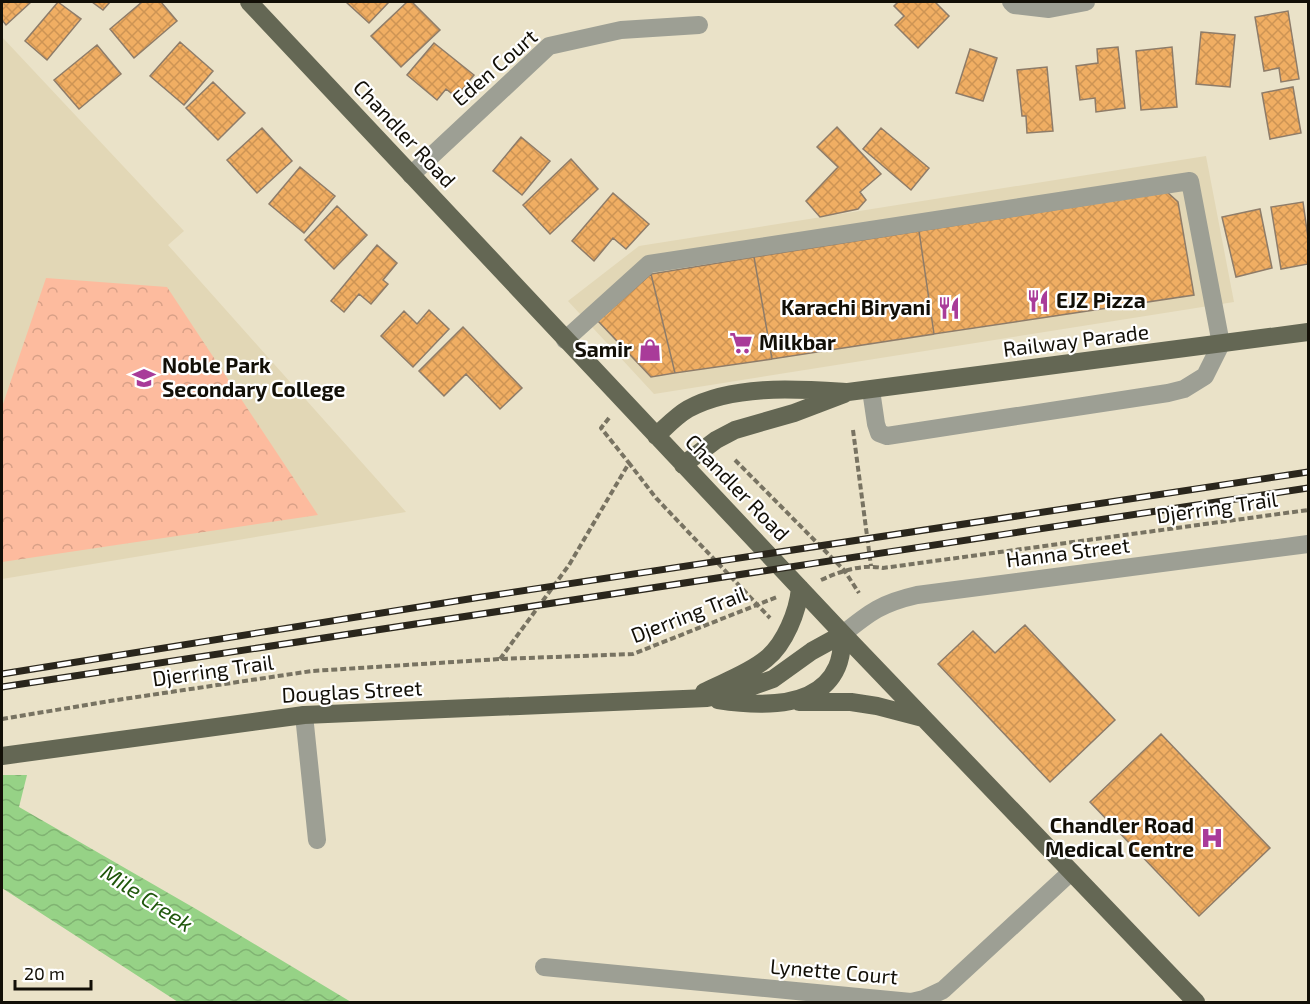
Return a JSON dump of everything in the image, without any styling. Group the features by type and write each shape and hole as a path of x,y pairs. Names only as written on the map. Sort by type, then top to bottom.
{"main road":[{"name":"Chandler Road","path":"249,2 843,634 1196,1002"},
{"name":"Railway Parade","path":"656,436 685,411 719,397 785,389 848,392 871,390 1308,332"},
{"name":"Railway Parade","path":"683,465 716,440 735,430 809,408 848,392"},
{"path":"698,699 766,659 779,644 786,631 795,611 800,588"},
{"name":"Douglas Street","path":"698,699 754,705 805,696 823,685 837,666 843,634"},
{"name":"Douglas Street","path":"2,756 304,715 698,699 736,692 773,679 812,651 843,634"},
{"path":"775,703 851,702 925,718"}],"street":[{"path":"1011,2 1014,5 1049,9 1086,2"},
{"name":"Eden Court","path":"411,175 549,46 621,30 699,25"},
{"path":"566,340 649,264 1190,181 1221,344 1205,376 1184,389 887,436 879,433 871,390"},
{"name":"Hanna Street","path":"843,634 885,603 917,595 1308,544"},
{"path":"304,715 317,840"},
{"name":"Lynette Court","path":"544,967 911,1002 943,990 1071,872"}],"path":[{"path":"609,418 601,428 656,498 759,605"},
{"path":"853,427 871,566"},
{"path":"735,460 844,570 859,593"},
{"path":"500,660 569,565 629,463"},
{"name":"Djerring Trail","path":"2,719 110,700 312,671 633,654 844,570 871,566 883,568 1308,510"}],"shaded area":[{"name":"Noble Park Secondary College","path":"2,37 184,231 168,245 406,512 2,579"},
{"path":"1206,156 1234,302 654,394 568,301 639,246"}],"green space":[{"path":"46,278 167,287 318,515 2,562 2,407"}],"water":[{"name":"Mile Creek","path":"2,775 27,775 19,807 351,1002 178,1002 2,888"}],"building":[{"path":"2,2 31,2 6,25 2,20"},
{"path":"58,2 81,19 47,60 25,41"},
{"path":"92,2 110,2 103,10"},
{"path":"142,2 161,2 177,21 134,58 110,29"},
{"path":"346,2 389,2 369,23"},
{"path":"407,2 412,2 440,30 401,67 371,36"},
{"path":"898,2 935,2 949,16 918,48 895,25 904,16 894,6"},
{"path":"1288,11 1299,79 1281,82 1279,68 1264,71 1255,17"},
{"path":"1201,32 1235,35 1230,87 1196,84"},
{"path":"180,42 213,71 184,105 150,76"},
{"path":"434,43 474,75 456,97 446,89 437,100 407,75"},
{"path":"97,45 121,74 79,109 54,80"},
{"path":"1118,47 1125,108 1096,112 1095,98 1080,100 1076,66 1098,63 1097,49"},
{"path":"1172,47 1177,107 1141,110 1136,51"},
{"path":"970,49 997,58 983,101 956,93"},
{"path":"1047,67 1053,131 1027,133 1026,116 1022,116 1017,70"},
{"path":"213,82 245,113 218,140 186,108"},
{"path":"1293,87 1301,133 1270,139 1262,93"},
{"path":"837,127 881,174 860,192 866,200 858,209 820,217 806,201 838,167 817,147"},
{"path":"262,128 292,161 257,193 227,160"},
{"path":"881,128 929,168 911,190 863,149"},
{"path":"521,137 550,161 522,195 493,171"},
{"path":"571,159 598,189 550,234 523,205"},
{"path":"300,167 335,196 304,233 269,204"},
{"path":"1167,192 1178,202 1194,295 934,334 919,231"},
{"path":"613,193 649,224 626,249 613,238 594,261 572,241"},
{"path":"1303,202 1308,238 1308,264 1281,269 1271,207"},
{"path":"337,206 367,235 334,269 305,240"},
{"path":"1260,209 1272,268 1236,277 1222,217"},
{"path":"919,231 934,334 772,359 754,257"},
{"path":"377,245 397,263 383,280 388,284 371,304 359,294 344,312 331,301"},
{"path":"754,257 772,359 675,373 651,274"},
{"path":"651,274 675,373 651,377 598,321"},
{"path":"429,310 449,329 413,367 381,336 404,311 417,324"},
{"path":"463,327 522,388 500,409 466,374 444,396 419,371"},
{"path":"1025,625 1115,720 1050,782 938,664 973,631 995,653"},
{"path":"1161,734 1270,848 1199,916 1090,802"}],"railway":[{"path":"2,674 475,598 1308,472"},
{"path":"2,687 1308,488"}],"place":[{"name":"EJZ Pizza","path":"1038,301"},
{"name":"Karachi Biryani","path":"949,308"},
{"name":"Milkbar","path":"741,343"},
{"name":"Samir","path":"650,350"},
{"name":"Noble Park Secondary College","path":"144,378"},
{"name":"Chandler Road Medical Centre","path":"1212,838"}]}
